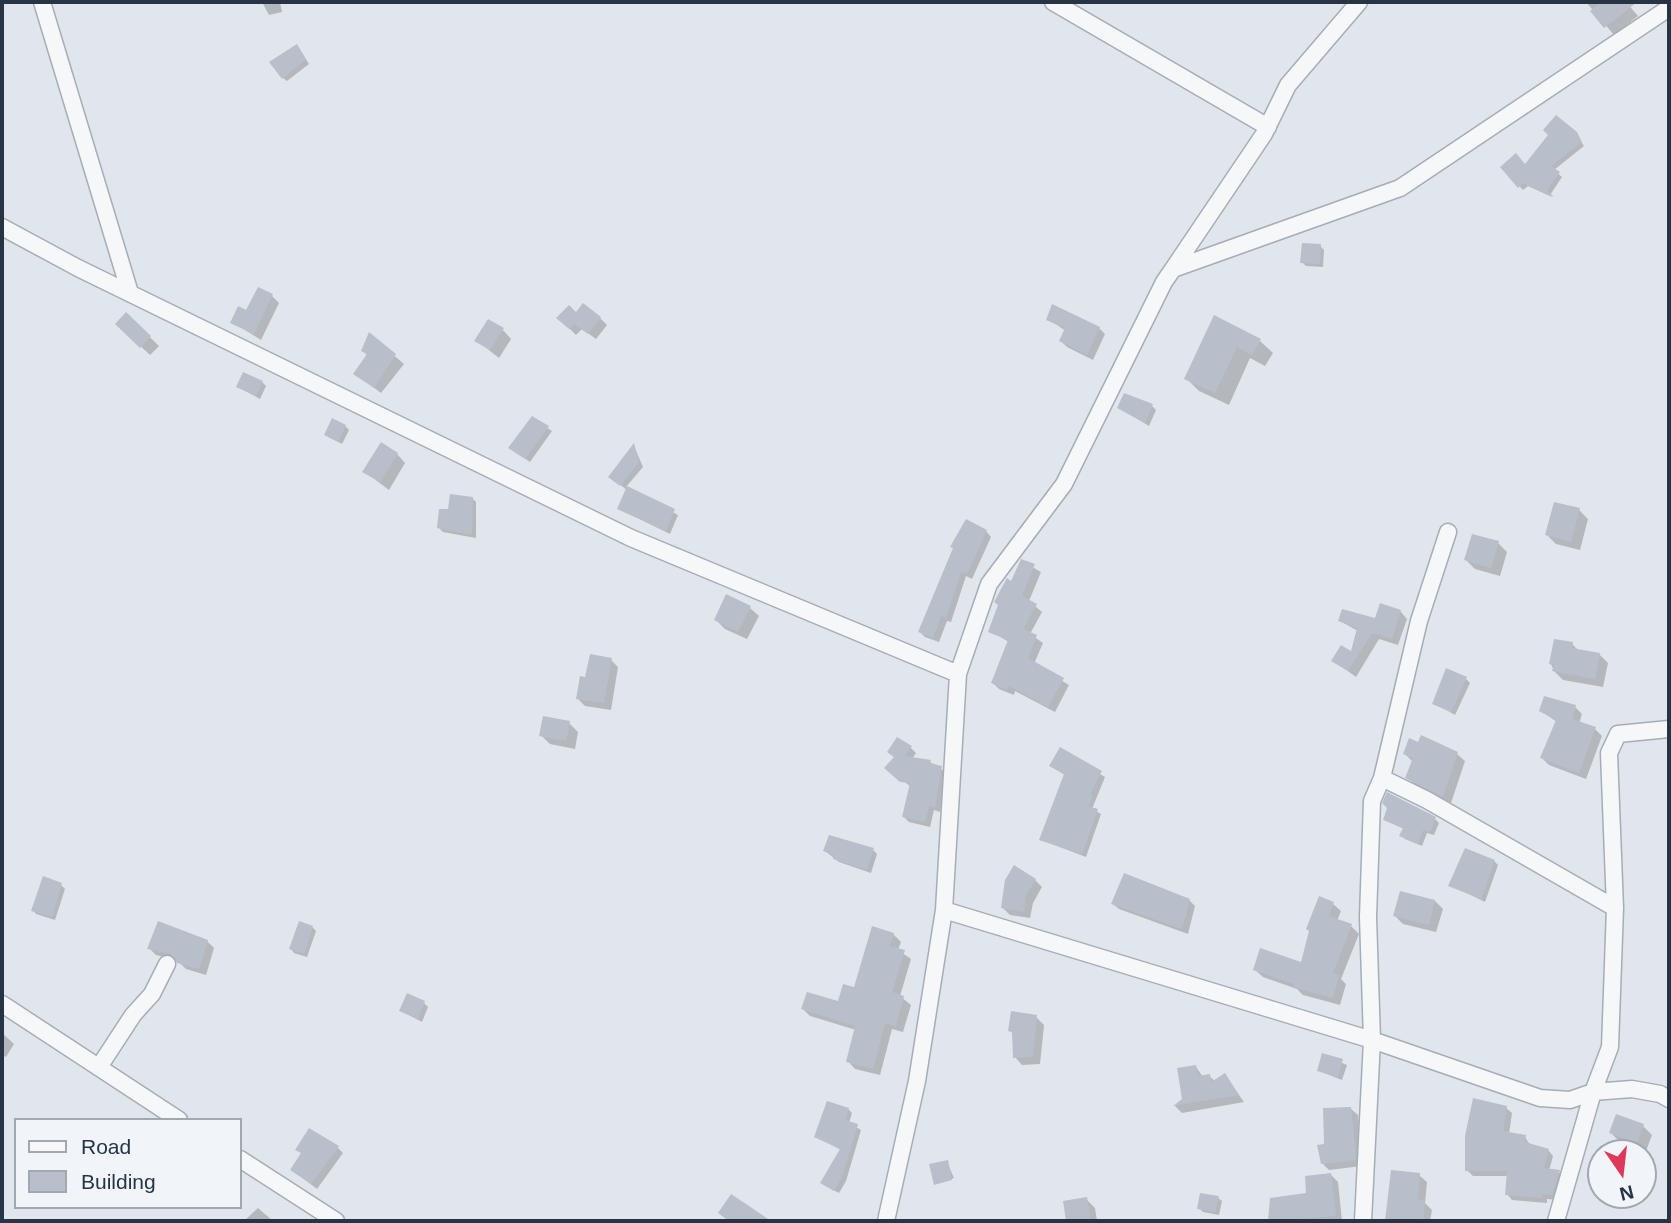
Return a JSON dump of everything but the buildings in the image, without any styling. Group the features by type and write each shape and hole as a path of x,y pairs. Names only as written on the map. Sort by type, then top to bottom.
{"street":[{"path":"42,2 130,293"},
{"path":"1053,2 1268,127"},
{"path":"886,1221 917,1081 944,910 958,674 989,584 1064,484 1122,363 1173,269 1268,127 1288,85 1359,2"},
{"path":"1173,269 1400,188 1669,8"},
{"path":"2,227 130,293 632,538 958,674"},
{"path":"1363,1221 1372,1040 1369,892 1372,801 1381,778 1419,621 1448,531"},
{"path":"1556,1221 1593,1092 1610,1047 1615,908 1609,753 1612,740 1618,734 1669,729"},
{"path":"1381,778 1427,800 1615,908"},
{"path":"944,910 1372,1040 1540,1098 1570,1100 1593,1092 1632,1089 1660,1094 1669,1099"},
{"path":"99,1067 133,1015 152,994 167,964"},
{"path":"2,1004 176,1118"},
{"path":"242,1160 336,1221"}]}
